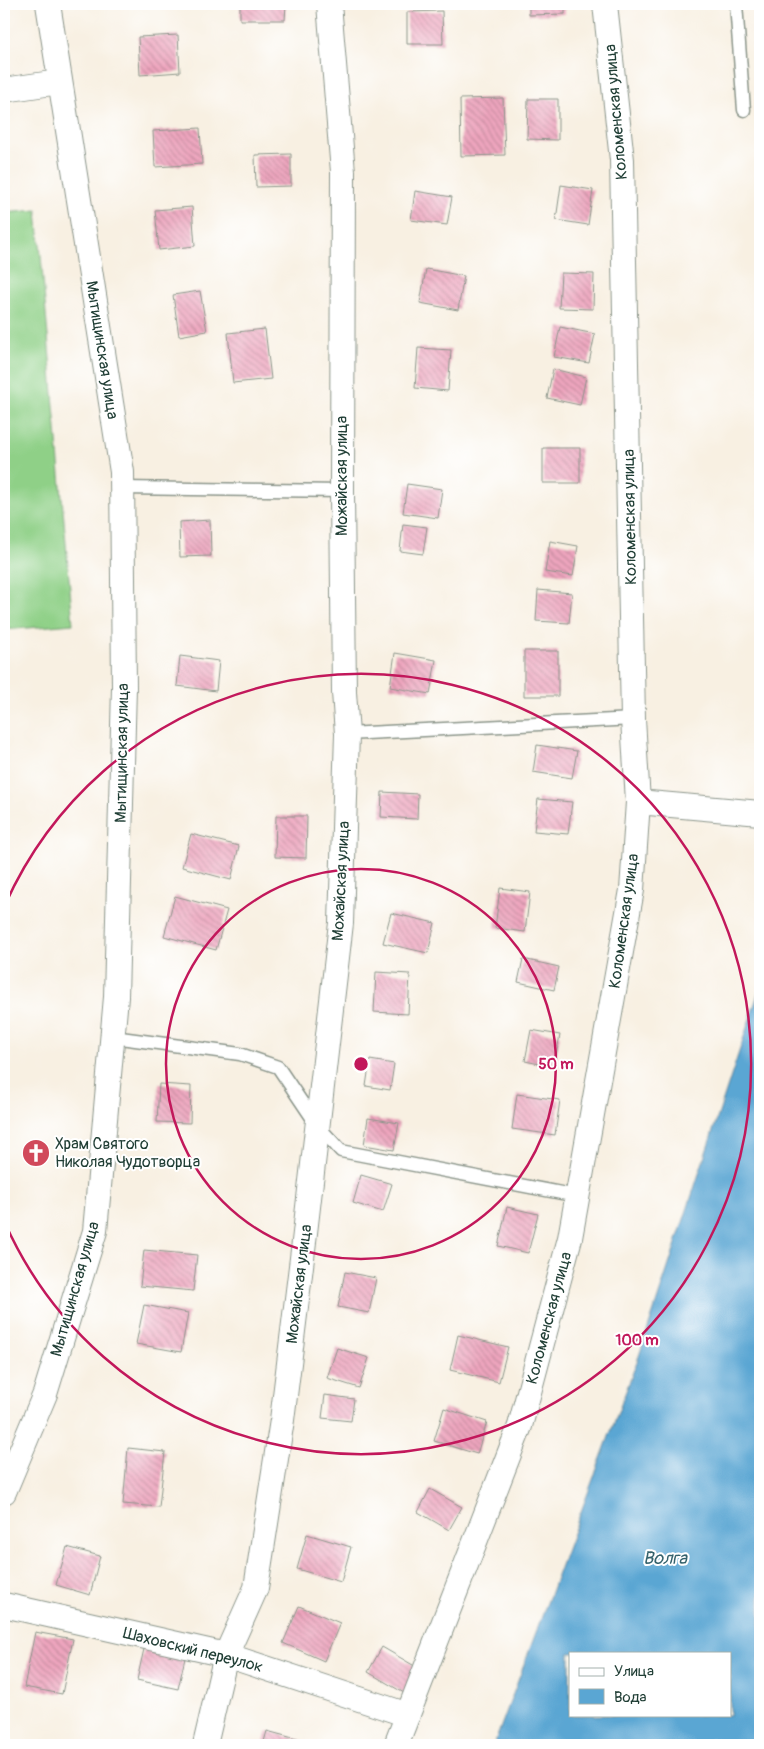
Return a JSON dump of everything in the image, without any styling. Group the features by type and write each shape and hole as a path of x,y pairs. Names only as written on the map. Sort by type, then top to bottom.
{"street":[{"name":"Мытищинская улица","path":"4,1492 45,1394 95,1231 116,997 124,687 122,488 120,462 48,4"},
{"name":"Можайская улица","path":"205,1745 226,1655 256,1588 282,1420 341,923 346,734 342,491 343,172 329,4"},
{"name":"Коломенская улица","path":"396,1745 520,1426 570,1238 632,890 638,802 633,719 622,160 605,4"},
{"path":"4,90 59,82"},
{"path":"638,802 760,813"},
{"name":"Шаховский переулок","path":"4,1605 226,1655 408,1715"}],"lane":[{"path":"736,4 744,110"},
{"path":"122,488 342,491"},
{"path":"346,734 633,719"},
{"path":"113,1038 240,1054 278,1067 318,1125 341,1151 578,1196"}],"green space":[{"path":"37,210 73,624 4,630 4,213"}],"water":[{"name":"Волга","path":"760,988 760,1745 494,1745 639,1356"}],"building":[{"path":"240,4 286,4 285,20 240,20"},
{"path":"529,4 565,4 565,14 529,15"},
{"path":"442,11 443,44 407,44 407,12"},
{"path":"178,35 180,72 140,75 138,37"},
{"path":"503,98 505,155 461,156 460,99"},
{"path":"528,99 558,99 558,140 527,139"},
{"path":"200,128 202,164 155,167 153,131"},
{"path":"291,154 291,186 256,187 255,155"},
{"path":"561,185 593,190 588,225 556,220"},
{"path":"415,191 452,197 447,225 411,220"},
{"path":"192,207 195,246 159,250 155,210"},
{"path":"426,269 464,276 458,310 420,303"},
{"path":"561,273 594,274 593,309 559,308"},
{"path":"200,291 207,331 179,336 173,295"},
{"path":"560,327 595,334 589,363 554,357"},
{"path":"265,329 271,379 233,383 228,333"},
{"path":"418,348 451,350 448,391 415,388"},
{"path":"553,369 586,377 580,405 547,398"},
{"path":"543,448 580,448 580,483 543,483"},
{"path":"407,484 442,489 438,518 403,513"},
{"path":"210,520 211,556 180,557 179,522"},
{"path":"403,524 427,527 423,554 400,551"},
{"path":"550,541 578,546 573,576 545,572"},
{"path":"538,590 572,593 569,623 536,621"},
{"path":"524,651 558,651 558,696 524,696"},
{"path":"395,653 436,660 430,694 390,687"},
{"path":"180,656 219,661 216,691 177,686"},
{"path":"537,745 577,751 572,778 533,772"},
{"path":"382,792 418,794 417,819 381,817"},
{"path":"538,799 572,802 568,834 534,831"},
{"path":"276,816 307,816 306,858 275,857"},
{"path":"191,834 239,846 231,880 182,867"},
{"path":"500,888 530,892 525,932 495,928"},
{"path":"175,896 227,910 216,950 164,936"},
{"path":"391,913 435,923 428,953 383,943"},
{"path":"523,959 559,967 554,990 518,982"},
{"path":"376,972 410,974 408,1014 374,1012"},
{"path":"531,1030 560,1035 554,1067 525,1061"},
{"path":"370,1060 394,1064 390,1090 366,1086"},
{"path":"159,1084 191,1086 190,1123 157,1122"},
{"path":"517,1094 560,1100 555,1135 512,1129"},
{"path":"368,1118 399,1123 394,1150 364,1145"},
{"path":"361,1175 392,1184 383,1212 353,1203"},
{"path":"507,1207 538,1214 528,1253 498,1246"},
{"path":"144,1250 197,1255 193,1291 140,1286"},
{"path":"345,1272 376,1278 369,1313 338,1307"},
{"path":"144,1305 188,1313 181,1352 136,1344"},
{"path":"458,1335 508,1347 499,1382 450,1370"},
{"path":"337,1348 369,1358 359,1388 327,1378"},
{"path":"325,1395 354,1399 351,1421 322,1418"},
{"path":"444,1408 487,1422 477,1454 434,1441"},
{"path":"128,1448 165,1452 159,1507 123,1504"},
{"path":"430,1489 462,1507 449,1530 418,1512"},
{"path":"307,1534 351,1547 341,1582 297,1569"},
{"path":"67,1547 100,1556 90,1595 56,1585"},
{"path":"299,1606 340,1623 324,1661 283,1643"},
{"path":"35,1632 73,1639 62,1694 24,1687"},
{"path":"382,1647 418,1668 404,1693 368,1672"},
{"path":"144,1649 185,1658 178,1689 137,1680"},
{"path":"267,1731 304,1741 303,1745 263,1745"}],"place":[{"name":"Храм Святого Николая Чудотворца","path":"36,1153"}]}
